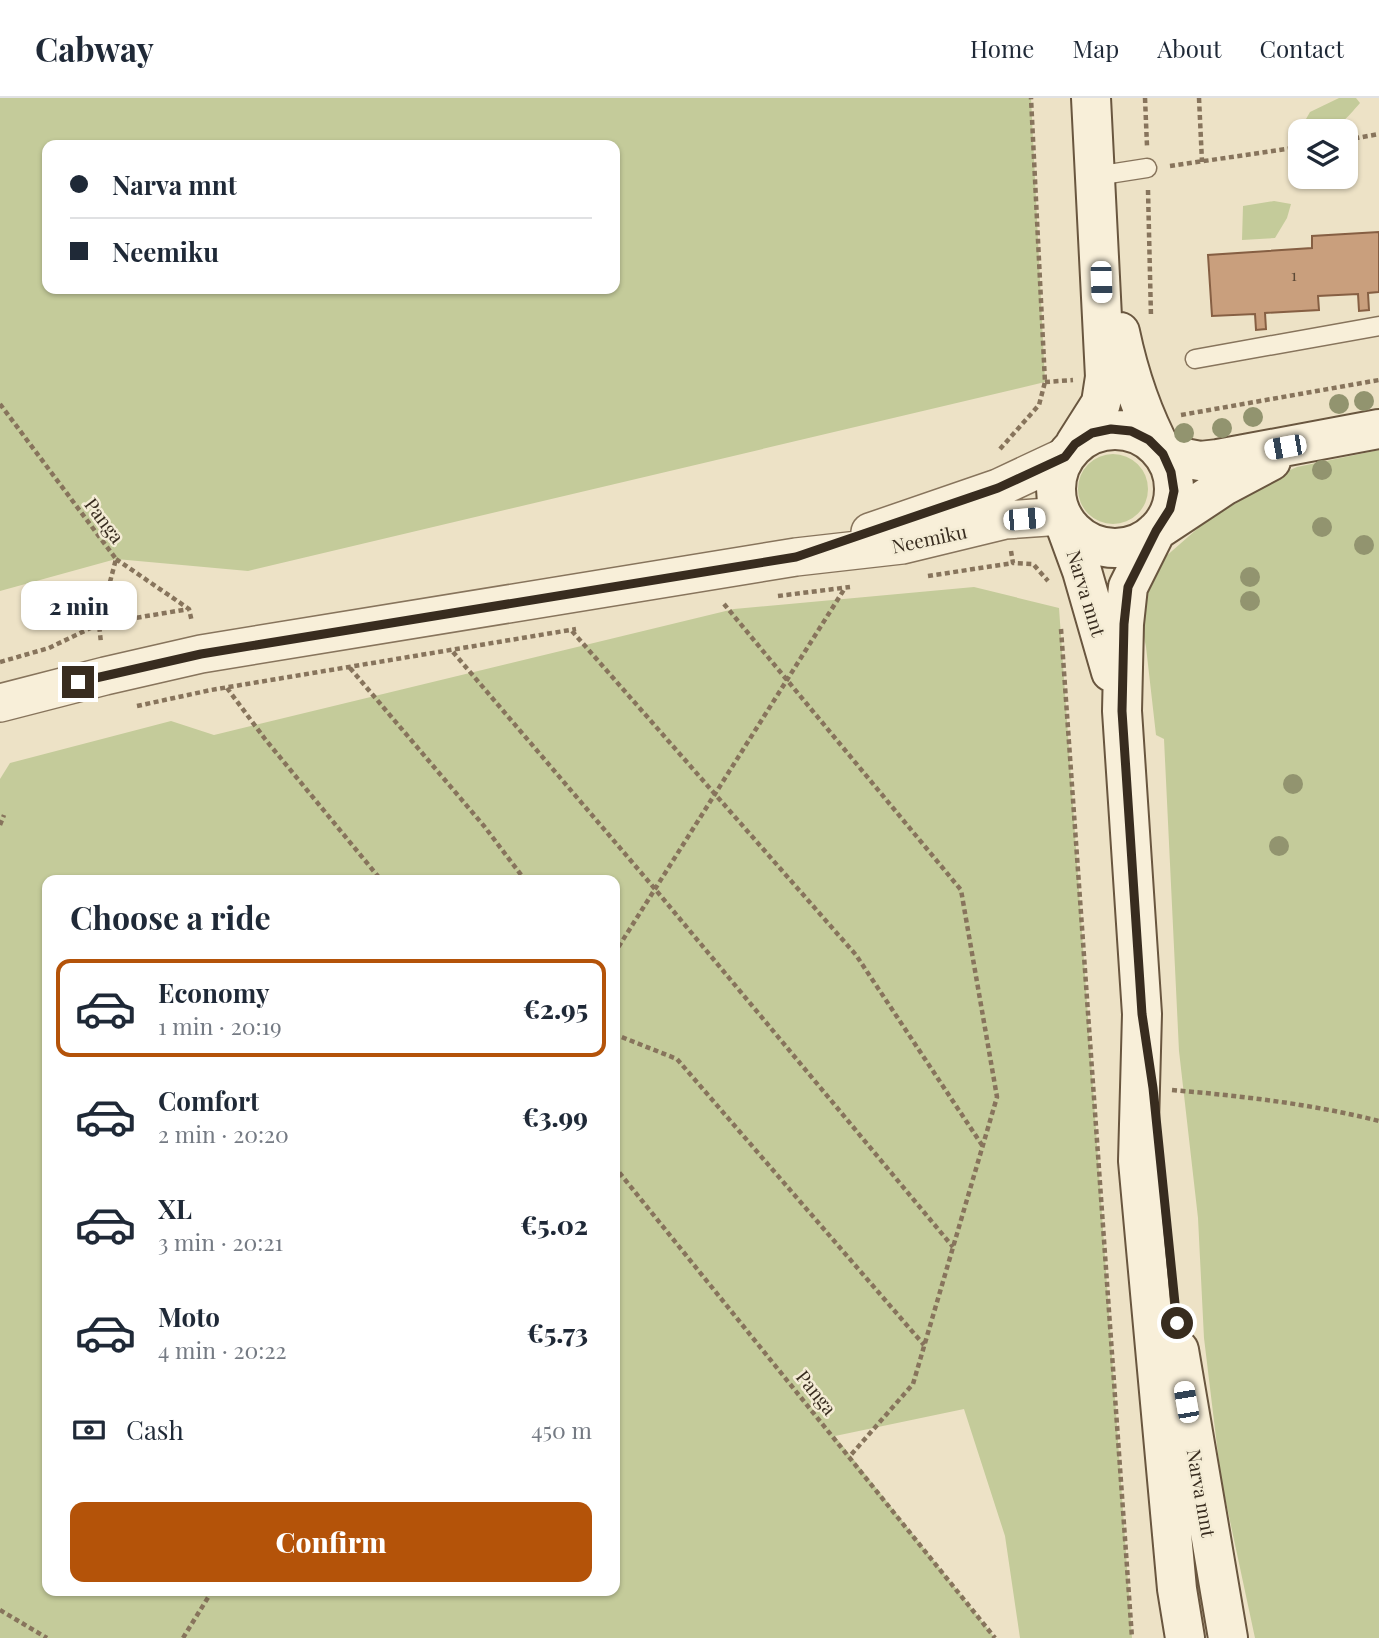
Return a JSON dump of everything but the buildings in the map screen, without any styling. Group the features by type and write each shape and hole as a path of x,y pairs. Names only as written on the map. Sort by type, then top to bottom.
{"main road":[{"path":"1091,98 1105,377 1101,403 1060,469 1056,497 1062,516 1073,531 1089,542 1108,548 1127,547 1145,540 1224,486 1307,443"},
{"path":"1099,234 1128,373 1147,423 1171,472 1174,491 1170,509 1156,531"},
{"path":"1070,450 1092,433 1111,429 1131,431 1149,440 1163,454 1200,461 1379,429"},
{"name":"Narva mnt","path":"1062,516 1082,571 1122,711"},
{"name":"Narva mnt","path":"1156,531 1128,587 1124,624 1122,711 1142,1014 1153,1088 1182,1375 1228,1638"},
{"name":"Narva mnt","path":"1142,1014 1138,1161 1175,1563 1185,1638"}],"street":[{"name":"Neemiku","path":"0,703 201,654 796,557 1001,504 1070,450"},
{"name":"Neemiku","path":"1001,504 1062,516"}],"lane":[{"path":"1096,176 1147,168"},
{"path":"1195,359 1379,326"}],"path":[{"path":"1013,563 991,471 999,450 1039,405 1045,382 1031,98"},
{"path":"1145,98 1151,330"},
{"path":"1199,98 1202,162"},
{"path":"1358,138 1379,134"},
{"path":"1147,168 1288,149"},
{"path":"1045,382 1105,377"},
{"path":"1174,409 1182,416 1379,380"},
{"name":"Panga","path":"0,404 116,559 99,624 104,676"},
{"path":"0,662 49,648 99,624 189,610 116,559"},
{"path":"922,576 1013,563 1033,564 1052,585"},
{"path":"770,597 858,586"},
{"path":"620,944 845,588"},
{"path":"711,606 733,602"},
{"path":"724,604 961,890 997,1097 913,1384 850,1457"},
{"path":"1060,621 1132,1638"},
{"path":"211,690 584,628"},
{"path":"571,630 856,955 983,1146"},
{"path":"452,651 655,889 953,1247"},
{"path":"349,668 484,826 520,875"},
{"path":"227,688 265,739 377,875"},
{"path":"0,825 4,815"},
{"path":"620,1036 677,1059 924,1346"},
{"path":"1153,1088 1231,1095 1349,1113 1379,1121"},
{"name":"Panga","path":"620,1173 995,1638"},
{"path":"183,1638 209,1596"},
{"path":"0,1610 47,1638"}],"green space":[{"path":"0,98 1031,98 1045,382 248,571 116,559 0,591"},
{"path":"1339,98 1356,98 1360,103 1345,119 1306,119 1310,112"},
{"path":"1274,201 1291,204 1287,218 1275,238 1242,240 1243,206"},
{"path":"1379,450 1379,1638 1255,1638 1221,1479 1204,1338 1198,1218 1179,1051 1164,739 1156,735 1140,617 1148,584 1164,558 1205,522 1246,497 1243,490 1297,467"},
{"path":"1120,454 1133,460 1142,469 1146,475 1146,503 1138,514 1127,522 1106,524 1088,514 1080,503 1078,482 1088,464 1099,456"},
{"path":"974,587 1059,608 1132,1638 1020,1638 1005,1536 964,1409 835,1436 995,1638 0,1638 0,779 10,763 171,721 214,735 734,609"}],"route":[{"path":"78,682 201,654 796,557 998,488 1065,457 1075,444 1092,433 1111,429 1131,431 1149,440 1163,454 1171,472 1174,491 1170,509 1128,587 1124,624 1122,711 1142,1014 1153,1088 1177,1323"}]}
